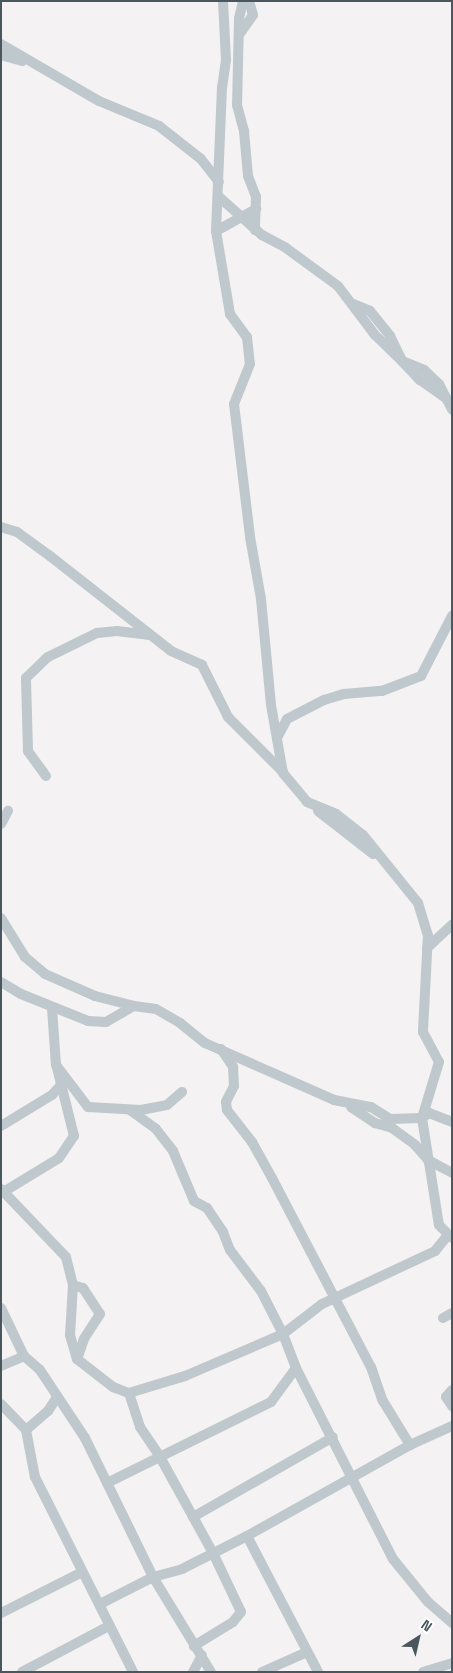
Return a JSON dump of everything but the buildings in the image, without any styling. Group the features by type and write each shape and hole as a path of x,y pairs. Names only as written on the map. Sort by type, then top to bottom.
{"street":[{"path":"223,1 226,60 222,86 216,231 230,314 247,336 250,364 234,404 277,738 284,773"},
{"path":"243,1 239,35 237,106 244,132 248,176 256,197 254,230"},
{"path":"239,35 253,15 249,1"},
{"path":"1,44 36,66"},
{"path":"1,55 57,74 99,101 159,126 201,159 219,182"},
{"path":"218,196 238,217 254,230 286,248 338,286 349,302 402,361 424,370 439,384 449,400 452,410"},
{"path":"216,231 238,217 256,209"},
{"path":"1,527 17,532 50,556 171,651 202,665 228,717 284,773 307,802 336,814 363,836 397,875 418,903 428,935 423,1032 439,1062 422,1118 439,1225 450,1237 435,1251 390,1269 334,1300 322,1304 283,1334 185,1376 129,1393 113,1387 77,1359 70,1335 73,1285 66,1257 3,1190 59,1158 74,1136 56,1065 52,1008"},
{"path":"277,738 287,719 324,700 344,694 382,691 421,676 452,616"},
{"path":"46,776 28,751 26,678 48,657 97,633 117,631 150,636"},
{"path":"1,824 8,811"},
{"path":"1,918 25,956 45,974 95,996 156,1010 180,1022 205,1043 222,1049 392,1128 416,1145 428,1160 452,1173"},
{"path":"427,948 452,925"},
{"path":"1,982 52,1008 88,1021 106,1022 134,1006"},
{"path":"222,1049 233,1066 234,1086 226,1102 227,1110 252,1142 371,1367 383,1401 410,1445"},
{"path":"56,1065 88,1107 130,1110 168,1104 182,1092"},
{"path":"1,1126 52,1095 61,1084"},
{"path":"334,1100 371,1108 390,1118 422,1118 428,1113 452,1122"},
{"path":"130,1110 156,1129 173,1151 194,1201 207,1208 223,1232 230,1250 261,1291 283,1334 296,1368 333,1437 393,1559 428,1602 452,1623"},
{"path":"73,1285 83,1288 100,1314 84,1339 77,1359"},
{"path":"1,1308 24,1356 40,1370 85,1438 153,1577 211,1672"},
{"path":"1,1366 24,1356"},
{"path":"108,1483 271,1402 296,1368"},
{"path":"452,1390 446,1397 452,1406"},
{"path":"129,1393 140,1427 160,1457 213,1553 241,1612 233,1622 194,1646"},
{"path":"26,1430 48,1411 57,1397"},
{"path":"1,1404 26,1430 35,1477 133,1672"},
{"path":"100,1604 153,1577 182,1569 354,1479 410,1445 452,1426"},
{"path":"193,1517 333,1437"},
{"path":"247,1536 318,1672"},
{"path":"1,1613 82,1572"},
{"path":"22,1672 109,1626"},
{"path":"262,1672 307,1652"},
{"path":"193,1672 202,1655"},
{"path":"423,1672 452,1663"}]}
